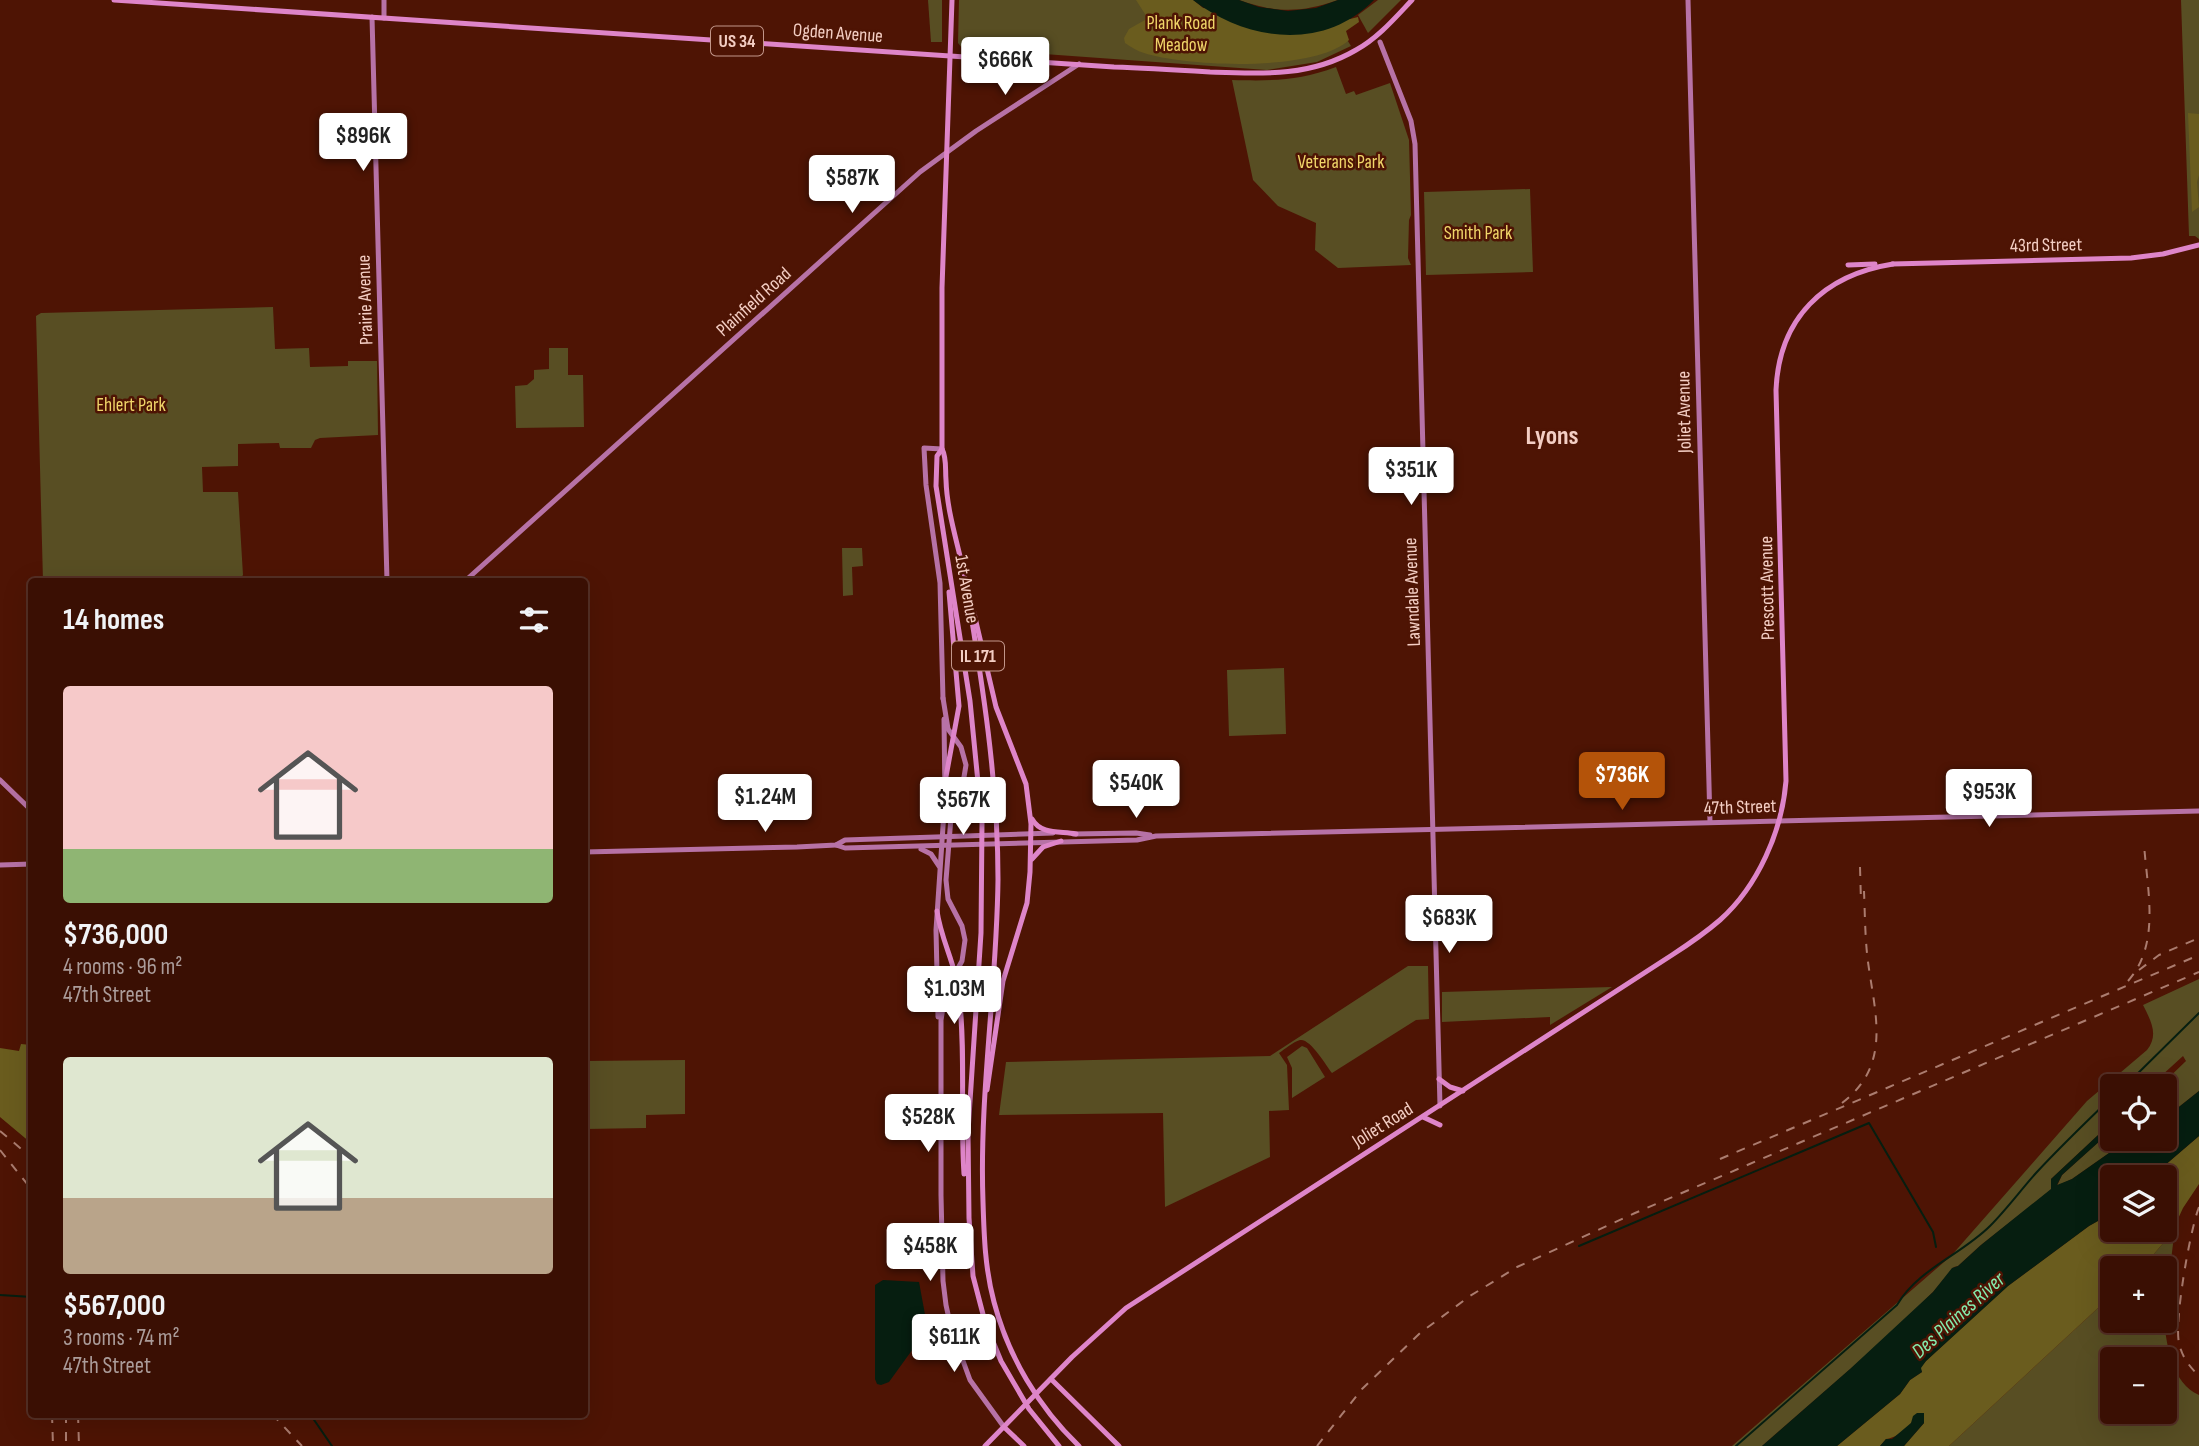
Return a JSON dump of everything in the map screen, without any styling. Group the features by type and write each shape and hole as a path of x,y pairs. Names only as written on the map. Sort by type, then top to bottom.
{"main road":[{"name":"Ogden Avenue","path":"114,0 1263,74 1299,72 1356,50 1387,26 1412,0"},
{"name":"1st Avenue","path":"951,0 942,288 942,449 945,455 947,493 962,562 987,714 996,821 995,949 983,1128 985,1253 994,1303 1011,1349 1047,1410 1079,1446"},
{"name":"43rd Street","path":"1893,264 2131,258 2199,245"},
{"path":"1848,265 1893,264"},
{"name":"Prescott Avenue","path":"1779,821 1786,766 1776,390 1781,355 1797,320 1819,295 1849,275 1871,267 1893,264"},
{"name":"1st Avenue","path":"942,449 937,456 936,486 970,701 982,823 981,933 969,1118 969,1218 976,1289 995,1348 1013,1385 1059,1446"},
{"path":"945,782 958,717 958,684 946,551"},
{"path":"962,562 991,690 1026,784 1031,816 1031,865 1027,904 1003,981 983,1128"},
{"path":"1031,816 1036,825 1047,831 1076,834"},
{"name":"Joliet Road","path":"985,1446 1126,1308 1672,955 1722,919 1757,872 1779,821"},
{"path":"1031,865 1035,854 1043,846 1060,841"},
{"path":"937,911 942,935 956,973 960,1005 964,1160 969,1218"},
{"path":"1439,1079 1450,1087 1463,1091"},
{"path":"1423,1117 1440,1125"},
{"path":"1051,1379 1119,1446"},
{"path":"1004,1427 1024,1446"}],"street":[{"path":"384,0 384,18"},
{"name":"Joliet Avenue","path":"1688,0 1710,822"},
{"name":"Prairie Avenue","path":"372,17 387,578"},
{"name":"Lawndale Avenue","path":"1380,42 1411,121 1415,144 1440,1106"},
{"name":"Plainfield Road","path":"468,578 895,194 946,152 1079,64"},
{"path":"942,449 924,448 926,485 940,583 943,698 945,782 937,911 945,1301 951,1328 970,1380 1004,1427"},
{"path":"940,1045 943,1000 949,982 964,955 965,940 962,926 948,899 946,880 952,805 966,765 964,753 947,723 943,698"},
{"path":"0,780 28,807"},
{"name":"47th Street","path":"836,845 845,840 1031,834 1136,833 1156,836 2199,811"},
{"name":"47th Street","path":"588,852 836,845 845,848 918,848 1137,840 1156,836"},
{"path":"918,848 931,853 939,867"},
{"path":"0,865 28,864"}],"green space":[{"path":"928,0 942,0 942,42 931,42"},
{"name":"Plank Road Meadow","path":"959,0 1193,0 1203,8 1338,25 1351,46 1317,62 1267,70 962,48 958,43"},
{"path":"1136,0 1193,0 1203,8 1350,19 1358,17 1359,22 1346,31 1349,40 1332,50 1309,57 1250,64 1189,61 1144,53 1125,43 1124,38 1129,29 1145,20 1145,14"},
{"path":"1239,0 1338,0 1288,10"},
{"path":"1378,0 1401,0 1368,33 1358,15"},
{"path":"2181,0 2199,0 2199,239 2189,236"},
{"name":"Veterans Park","path":"1336,67 1346,94 1354,91 1356,95 1390,83 1409,140 1411,215 1408,258 1411,265 1338,268 1315,250 1316,223 1278,206 1253,180 1232,80 1285,79"},
{"path":"2188,113 2199,114 2199,207 2192,212"},
{"name":"Smith Park","path":"1530,189 1533,272 1426,275 1424,192"},
{"name":"Ehlert Park","path":"273,307 275,349 309,348 310,367 348,366 348,361 377,361 378,435 320,438 315,440 311,448 280,448 279,443 238,444 238,466 202,467 203,492 238,492 243,575 241,578 43,578 36,316 41,313"},
{"path":"549,348 568,348 568,375 583,375 584,427 516,428 515,386 527,385 534,379 534,370 549,369"},
{"path":"842,548 862,548 863,566 852,567 853,595 843,596"},
{"path":"1284,668 1286,734 1229,736 1227,670"},
{"path":"1408,966 1428,966 1429,1019 1416,1020 1332,1073 1308,1043 1300,1040 1286,1048 1279,1053 1287,1065 1289,1110 1269,1111 1270,1157 1165,1207 1163,1113 999,1115 1006,1062 1270,1056"},
{"path":"2199,979 2199,1091 2177,1108 2177,1074 2172,1074 2186,1061 2183,1056 2163,1074 2119,1074 2147,1050 2153,1039 2151,1022 2143,1005"},
{"path":"1612,987 1550,1025 1550,1017 1442,1022 1442,992"},
{"path":"21,1044 28,1045 28,1140 0,1117 0,1048 19,1051"},
{"path":"1302,1046 1307,1048 1325,1077 1292,1098 1292,1068 1287,1057"},
{"path":"685,1060 685,1114 646,1115 646,1128 588,1129 588,1061"},
{"path":"2100,1090 2100,1133 2051,1179 2052,1189 1954,1267 1933,1292 1887,1337 1762,1446 1732,1446 1951,1256 2087,1101"},
{"path":"2199,1136 2199,1184 2177,1221 2177,1165 2165,1165"},
{"path":"2100,1141 2100,1151 2112,1151 2072,1179 2057,1186 2062,1175"},
{"path":"2100,1220 2100,1242 2164,1242 2152,1256 2100,1256 2100,1306 1949,1446 1904,1446 1924,1423 1914,1418 1906,1429 1886,1439 1880,1446 1837,1446 1900,1394 1910,1380 1922,1372 1920,1368 1926,1361 2008,1286"},
{"path":"2164,1242 2173,1242 2172,1256 2152,1256"},
{"path":"2100,1306 2100,1333 2166,1333 2168,1347 2100,1347 2100,1424 2177,1424 2177,1373 2190,1389 2199,1395 2199,1446 1949,1446"}],"water":[{"path":"1193,0 1239,0 1259,7 1288,11 1316,8 1338,0 1374,0 1354,17 1332,28 1308,34 1284,35 1236,25"},
{"name":"Des Plaines River","path":"2199,1091 2199,1136 2165,1165 2100,1165 2100,1220 2008,1286 1926,1361 1921,1368 1922,1372 1910,1380 1900,1394 1837,1446 1762,1446 1933,1292 1952,1268 1958,1266 2051,1189 2051,1179 2100,1133 2100,1141 2062,1175 2057,1185 2072,1179 2112,1151 2177,1151 2177,1108"},
{"path":"883,1280 919,1282 926,1320 923,1335 889,1382 881,1385 877,1384 875,1379 875,1285"},
{"path":"1917,1413 1924,1413 1924,1423 1904,1446 1880,1446 1911,1423"}],"waterway":[{"path":"2137,1074 2199,1013"},
{"path":"1736,1446 1897,1305 1916,1282 1990,1226 2045,1163 2100,1109"},
{"path":"1579,1246 1869,1123 1933,1232 1936,1247"},
{"path":"0,1295 28,1297"},
{"path":"313,1418 332,1446"}],"railway":[{"path":"2128,981 2145,950 2150,916 2144,844"},
{"path":"1860,867 1861,902"},
{"path":"1842,1103 1858,1088 1868,1072 1876,1038 1866,945 1864,891"},
{"path":"2139,970 2159,955 2199,938"},
{"path":"1720,1159 2199,955"},
{"path":"1317,1446 1362,1389 1420,1333 1470,1296 1517,1267 1635,1213 2199,972"},
{"path":"0,1131 28,1155"},
{"path":"0,1150 28,1185"},
{"path":"2199,1207 2184,1275 2178,1332 2184,1357 2199,1376"},
{"path":"52,1418 53,1446"},
{"path":"66,1418 66,1446"},
{"path":"78,1418 79,1446"},
{"path":"276,1418 302,1446"}],"district":[{"name":"Lyons","path":"1552,435"}]}
